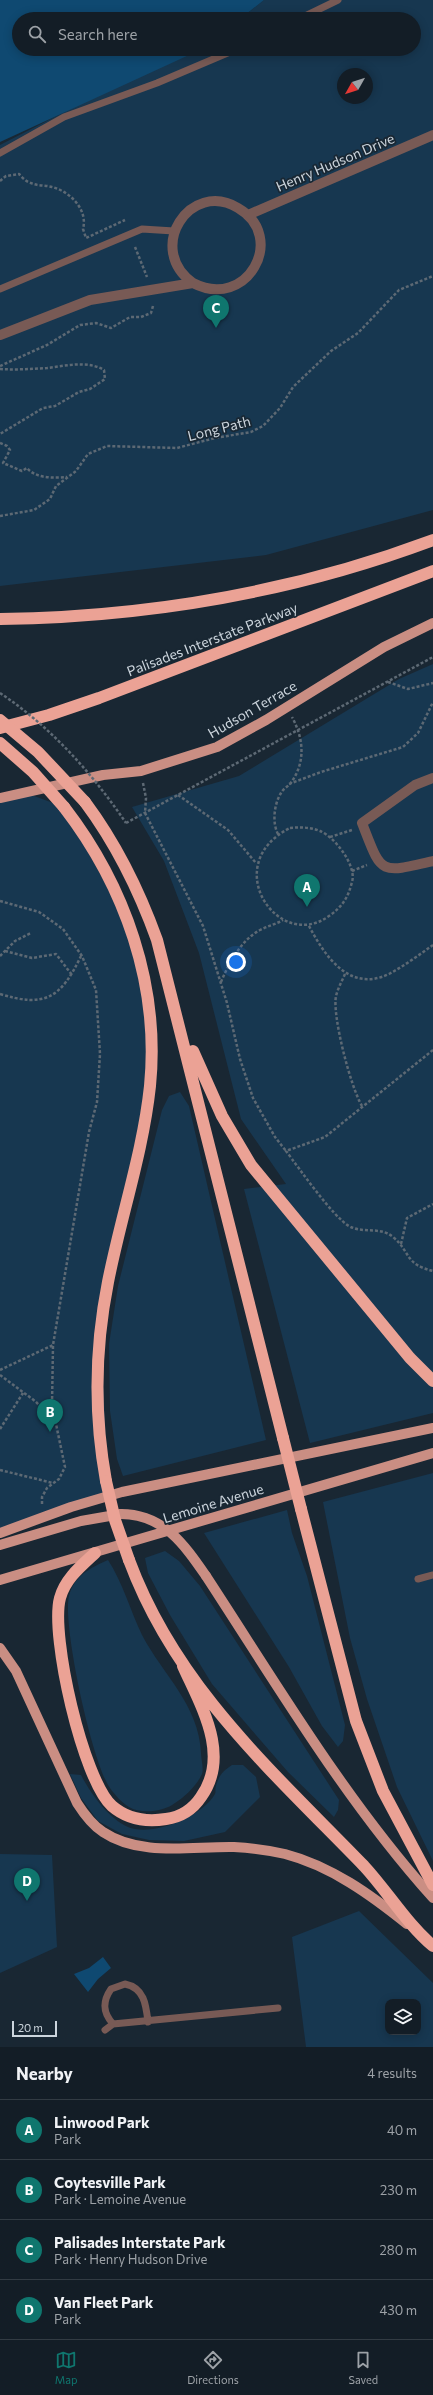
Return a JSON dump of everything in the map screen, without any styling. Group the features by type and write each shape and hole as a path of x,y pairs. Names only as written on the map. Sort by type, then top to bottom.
{"highway":[{"name":"Palisades Interstate Parkway","path":"0,619 107,614 231,596 338,571 433,540"},
{"name":"Palisades Interstate Parkway","path":"0,728 49,715 99,698 433,571"},
{"path":"0,720 38,752 85,802 116,847 140,894 157,940 180,1022 283,1438 356,1721 383,1791 433,1885"},
{"path":"0,744 33,772 64,806 93,848 122,904 142,969 151,1035 151,1071 145,1120 108,1283 100,1330 98,1408 106,1481 115,1520 129,1560 150,1610 183,1666 231,1727 383,1886 416,1931 433,1946"},
{"path":"180,1022 222,1116 251,1166 410,1358 433,1381"},
{"path":"95,1553 73,1574 63,1590 59,1605 59,1636 72,1705 90,1769 105,1799 120,1812 129,1816 149,1820 179,1815 200,1800 209,1784 214,1756 212,1736 183,1666"}],"main road":[{"name":"Hudson Terrace","path":"0,798 103,776 141,770 217,747 286,708 384,647 433,623"},
{"name":"Lemoine Avenue","path":"0,1533 71,1507 122,1492 433,1428"},
{"name":"Lemoine Avenue","path":"0,1580 433,1453"},
{"path":"0,1545 88,1519 121,1514 143,1517 166,1527 182,1542 206,1576 357,1805 388,1848 433,1898"},
{"path":"0,1648 16,1671 77,1803 88,1818 102,1831 120,1840 138,1846 247,1848 297,1858 332,1873 364,1892 416,1931"}],"street":[{"name":"Henry Hudson Drive","path":"248,215 433,135"},
{"path":"208,202 221,202 233,205 248,215 258,231 260,244 258,258 252,272 236,285 223,290 209,289 193,283 184,276 175,262 172,244 174,231 186,214 196,206 208,202"},
{"path":"0,335 90,300 193,283"},
{"path":"433,778 415,785 362,823 377,861 387,868 397,869 433,861"}],"lane":[{"path":"313,12 338,0"},
{"path":"0,153 64,117 157,83 221,56"},
{"path":"0,289 142,229 174,231"},
{"path":"418,1579 433,1574"},
{"path":"113,2024 105,2013 105,2003 111,1989 125,1984 136,1988 145,2000 148,2022"},
{"path":"105,2030 113,2024 148,2022 278,2008"}],"path":[{"path":"0,180 6,176 19,174 31,184 52,187 64,192 82,208 85,220 83,229 86,238 125,220"},
{"path":"135,247 147,277"},
{"name":"Long Path","path":"0,516 34,510 50,499 56,486 76,471 88,454 107,446 177,448 215,438 252,432 263,426 280,408 293,387 331,351 358,333 399,290 433,276"},
{"path":"0,367 47,345 80,325 96,323 110,328 130,317 141,318 151,313 153,306"},
{"path":"0,367 48,368 68,364 95,365 104,370 105,379 90,389 79,392 55,406 43,408 0,434"},
{"path":"0,443 10,450 3,463 22,471 27,468 30,472 50,478 68,477"},
{"path":"0,693 36,721 66,749 97,784 126,823 166,800 299,731 433,657"},
{"path":"388,682 408,688 433,683"},
{"path":"289,784 403,747 418,733 433,702"},
{"path":"278,834 274,828 277,802 281,793 289,784 302,755 299,731 286,708"},
{"path":"141,770 146,798 145,813 203,926 220,982 240,1059 253,1098 275,1137 339,1217 349,1226 365,1231 380,1230 392,1236 401,1245 406,1255 416,1266 433,1271"},
{"path":"178,795 228,830 256,863 260,894 274,914 283,920 309,926 324,920 346,902 353,878 352,872 342,851 330,837 321,831 309,828 290,828 278,834 264,850 256,863"},
{"path":"330,837 355,830 362,823"},
{"path":"352,872 377,861"},
{"path":"0,901 39,912 62,929 82,956 96,990 100,1026 98,1086 53,1345 52,1386 54,1419 64,1468 58,1479 47,1488 42,1497 42,1508"},
{"path":"220,982 227,968 247,941 259,931 283,920"},
{"path":"309,926 334,963 345,974 356,978 369,978 388,974 433,945"},
{"path":"0,956 15,940 31,932"},
{"path":"5,952 32,958 56,954 72,975"},
{"path":"0,994 21,1000 43,1000 54,994 72,975 82,956"},
{"path":"345,974 336,997 338,1021 350,1077 356,1096 362,1106"},
{"path":"286,1151 325,1138 362,1106 433,1050"},
{"path":"401,1245 407,1218 433,1204"},
{"path":"0,1370 53,1345"},
{"path":"0,1375 35,1401 54,1419"},
{"path":"0,1429 23,1393"},
{"path":"0,1470 53,1483"}],"shaded area":[{"path":"0,0 264,0 249,12 12,12 12,56 187,56 0,142"},
{"path":"264,0 433,0 433,510 266,555 0,586 0,145 152,67 183,56 421,56 421,12 249,12"},
{"path":"433,664 433,1413 310,1443 244,1189 286,1184 241,1119 199,953 164,861 132,807 239,776 399,679"},
{"path":"26,793 64,807 133,935 152,1052 101,1330 108,1496 0,1533 0,798"},
{"path":"180,1092 189,1106 266,1440 123,1476 117,1459 110,1411 109,1344 118,1286 162,1110 169,1096"},
{"path":"433,1473 433,1861 397,1787 367,1699 350,1638 323,1502"},
{"path":"287,1510 292,1533 307,1576 345,1725 343,1741 338,1747 322,1726 289,1667 204,1533"},
{"path":"165,1551 179,1561 200,1586 339,1800 338,1810 334,1817 288,1772 212,1684 170,1615 148,1573 145,1558"},
{"path":"108,1560 118,1578 142,1635 150,1650 187,1705 199,1736 203,1769 200,1778 183,1797 171,1806 159,1810 140,1811 129,1807 116,1796 110,1788 103,1774 95,1751 80,1693 70,1634 68,1611 69,1596 71,1589 79,1578 95,1566"},
{"path":"232,1765 243,1765 256,1777 260,1797 225,1832 184,1841 149,1840 122,1834 98,1821 81,1798 70,1774 81,1775 101,1805 121,1823 128,1827 150,1829 176,1823 199,1810 209,1802 215,1794 218,1779 226,1769"},
{"path":"0,1854 52,1855 57,1947 0,1973"},
{"path":"359,1911 433,1983 433,2047 306,2047 292,1937"},
{"path":"103,1957 111,1968 98,1979 88,1992 74,1974 89,1968"}],"place":[{"name":"Palisades Interstate Park","path":"216,328"},
{"name":"Linwood Park","path":"307,907"},
{"name":"Coytesville Park","path":"50,1432"},
{"name":"Van Fleet Park","path":"27,1901"}]}
